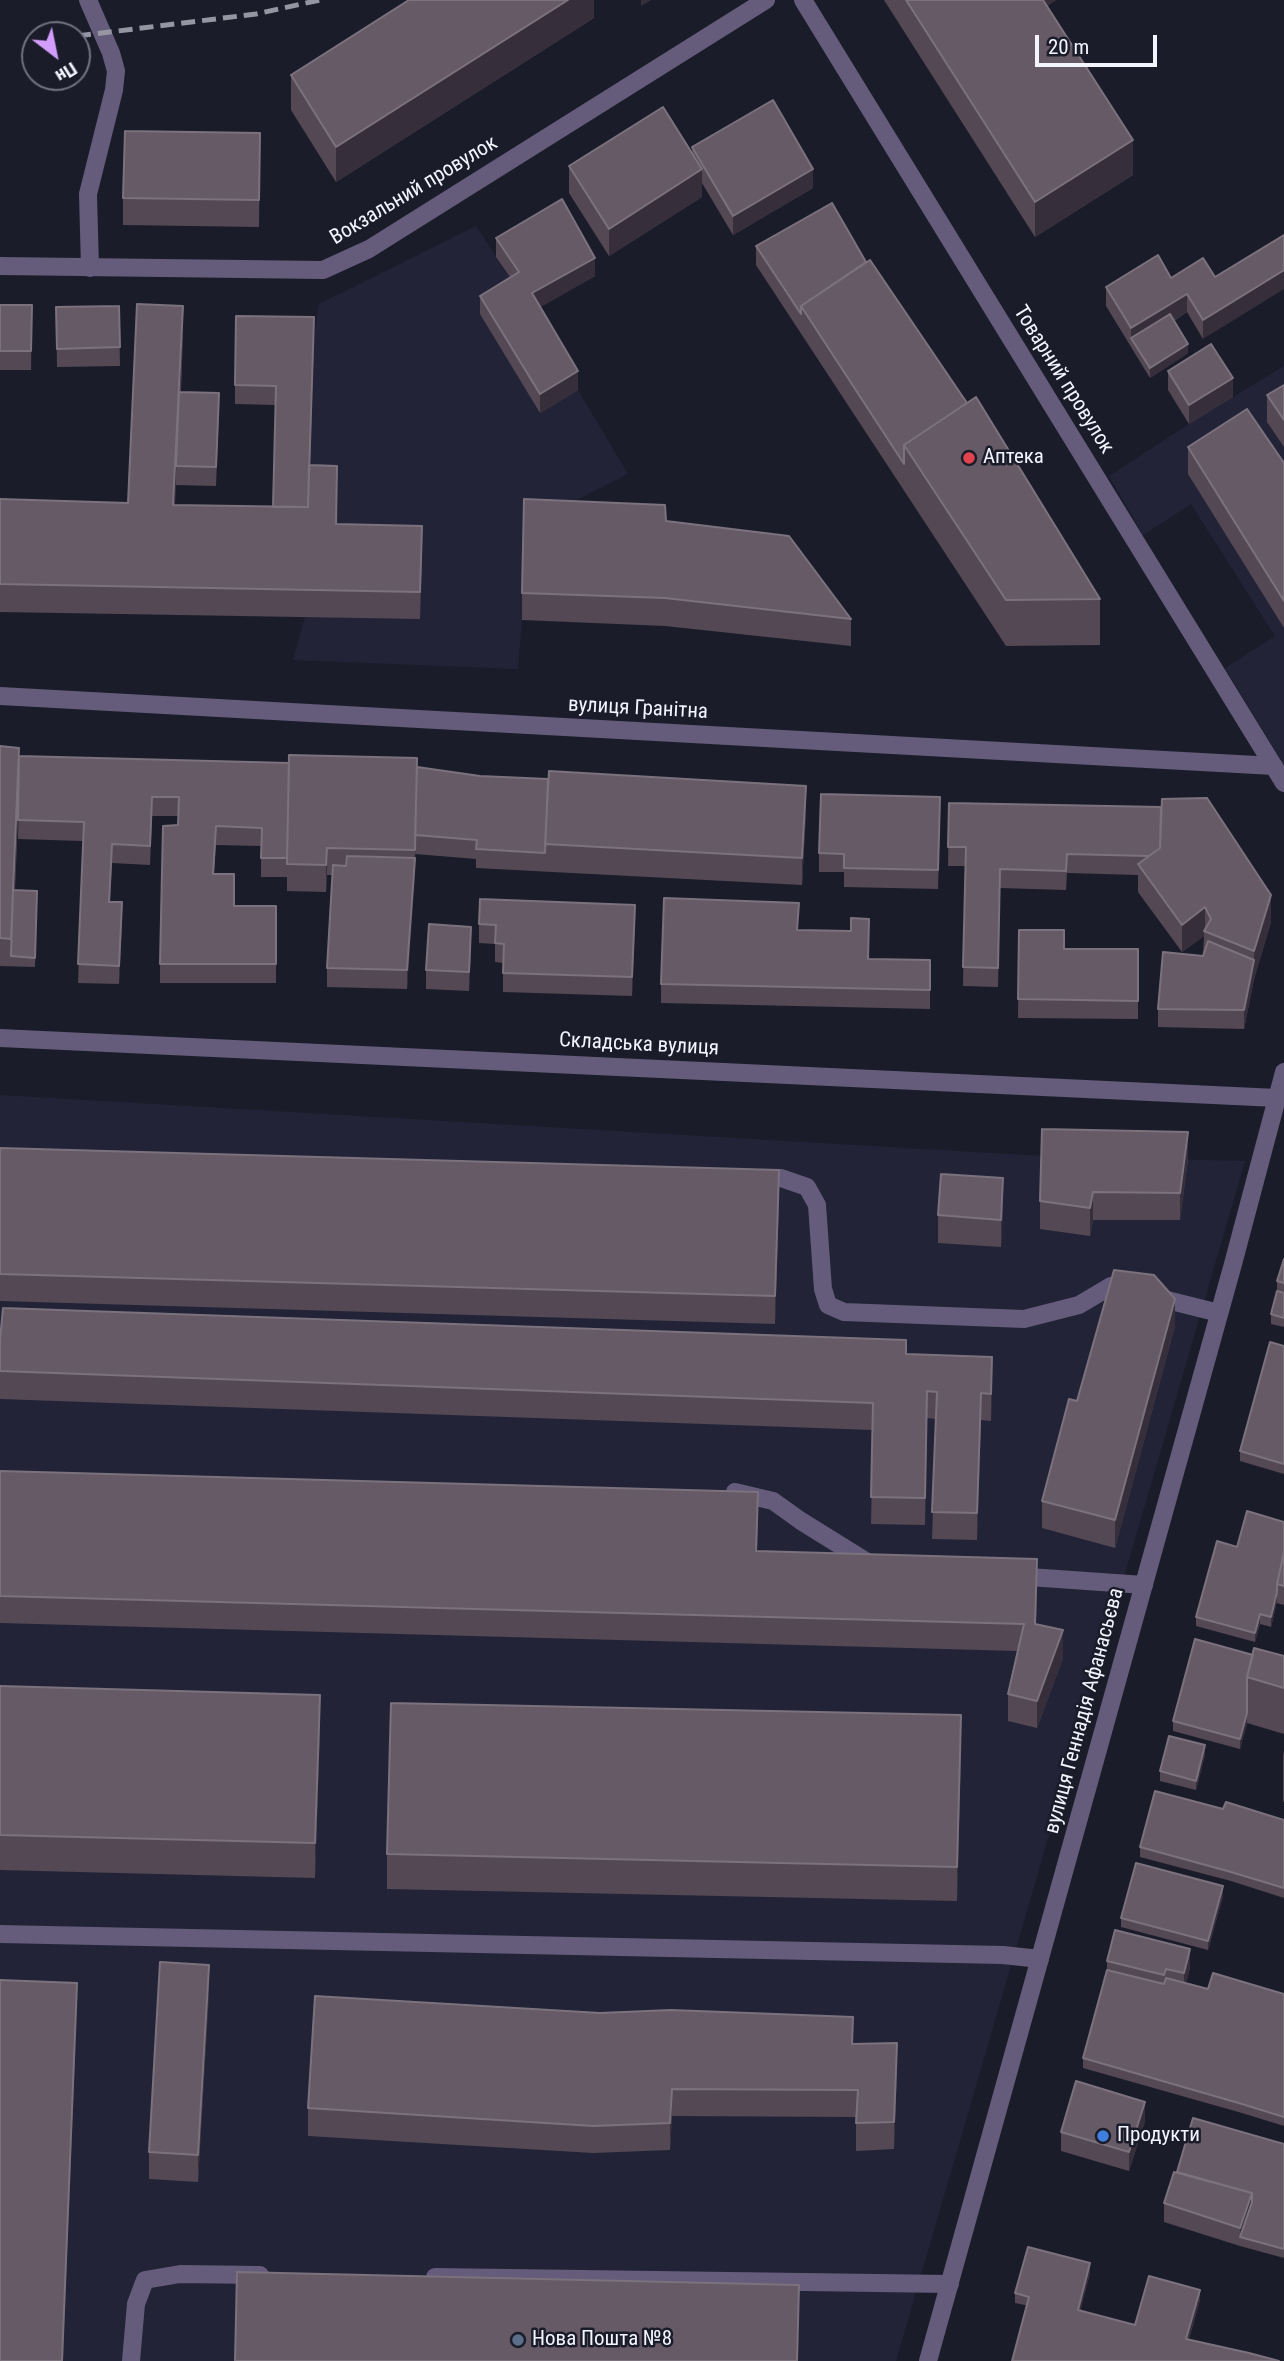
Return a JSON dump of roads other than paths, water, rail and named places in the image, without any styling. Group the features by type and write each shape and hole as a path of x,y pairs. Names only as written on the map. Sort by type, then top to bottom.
{"street":[{"path":"88,0 116,71 114,90 88,194 90,268"},
{"name":"Вокзальний провулок","path":"0,266 323,270 369,249 766,0"},
{"name":"Товарний провулок","path":"803,0 1284,783"},
{"name":"вулиця Гранітна","path":"0,696 1274,766"},
{"name":"Складська вулиця","path":"0,1038 1277,1098"},
{"name":"вулиця Геннадія Афанасьєва","path":"928,2361 1284,1072"},
{"path":"739,1177 781,1178 807,1187 817,1205 823,1289 828,1305 844,1312 1024,1319 1079,1305 1111,1286 1219,1313"},
{"path":"724,1492 738,1492 773,1501 800,1521 878,1568 891,1569"},
{"path":"999,1575 1144,1585"},
{"path":"0,1934 989,1955 1040,1959"},
{"path":"131,2361 136,2304 145,2280 180,2274 276,2275"},
{"path":"414,2277 950,2284"}],"railway":[{"path":"91,34 256,14 320,0"}],"place":[{"name":"Аптека","path":"969,458"},
{"name":"Продукти","path":"1103,2136"},
{"name":"Нова Пошта №8","path":"518,2340"}]}
